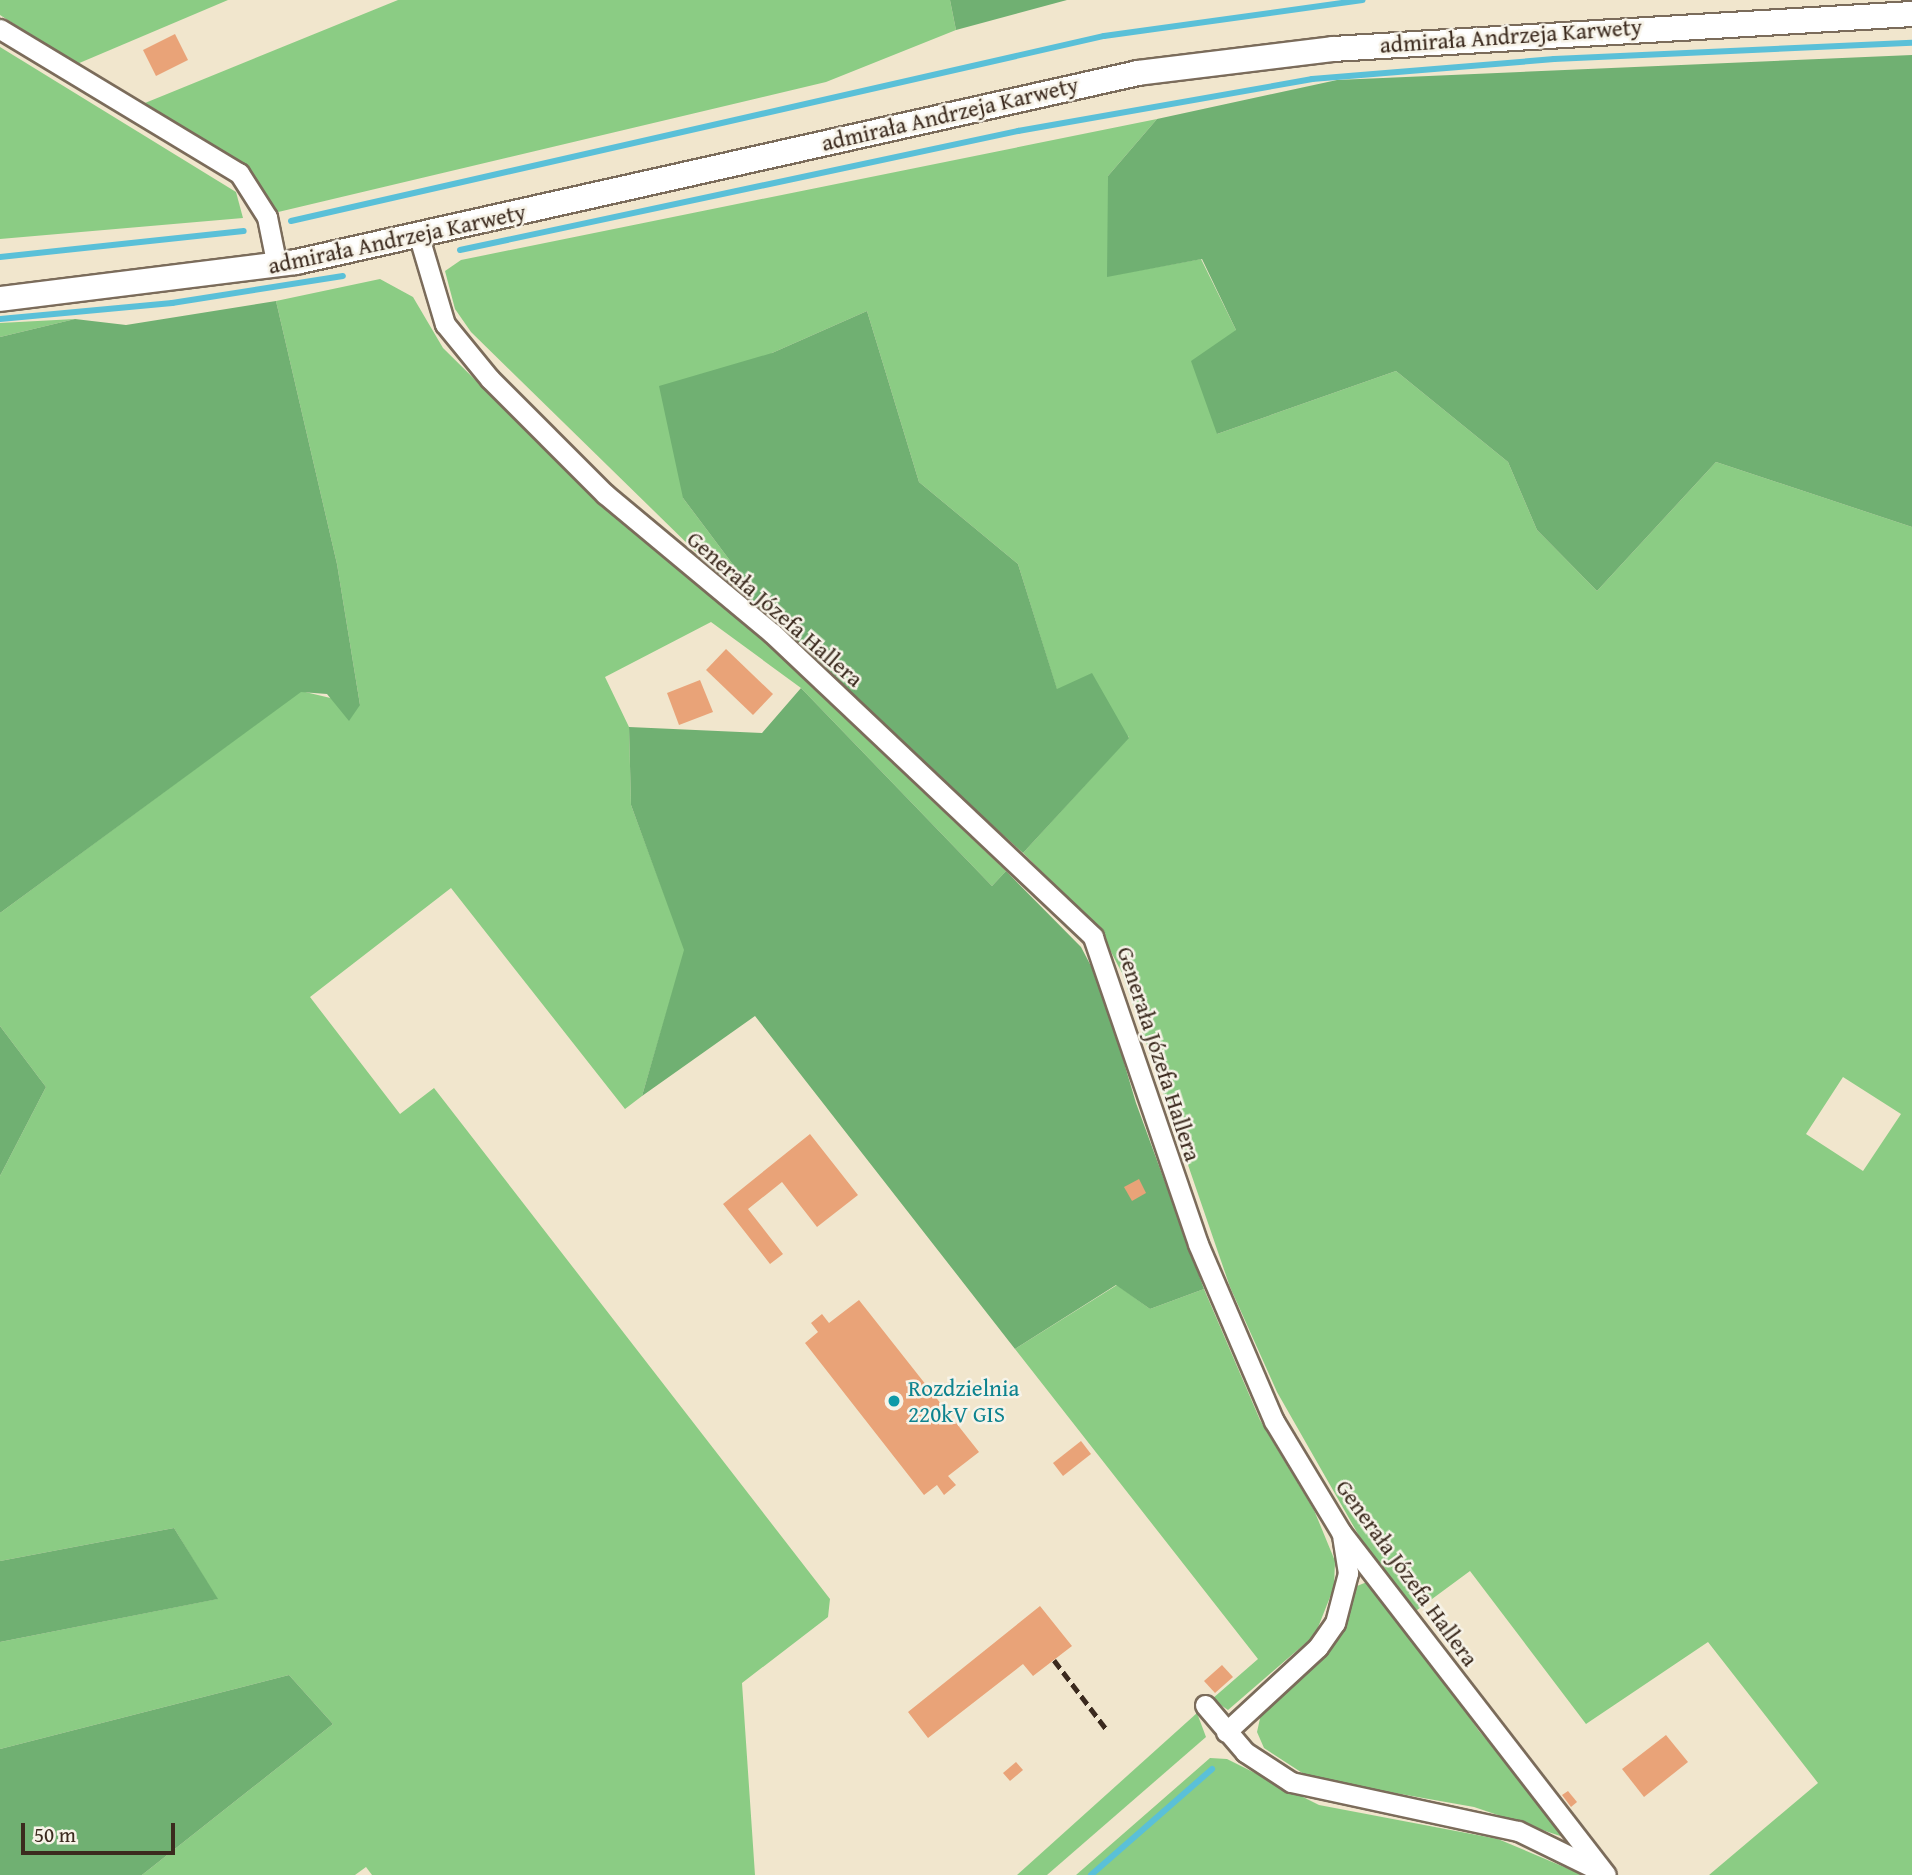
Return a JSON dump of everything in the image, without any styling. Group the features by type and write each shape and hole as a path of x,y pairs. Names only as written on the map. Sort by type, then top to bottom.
{"main road":[{"name":"admirała Andrzeja Karwety","path":"0,299 277,266 419,237 1138,73 1346,48 1912,13"}],"street":[{"path":"0,29 239,173 267,217 277,266"},
{"name":"Generała Józefa Hallera","path":"419,237 445,324 490,379 605,494 772,633 1093,937 1233,1335 1275,1421 1341,1532 1606,1875"},
{"path":"1226,1732 1318,1647 1335,1623 1348,1573 1341,1532"},
{"path":"1205,1705 1226,1732 1291,1782 1518,1831 1606,1875"}],"green space":[{"path":"0,0 228,0 77,64 0,15"},
{"path":"398,0 950,0 956,30 826,82 274,213 249,169 145,103"},
{"path":"950,0 1067,0 956,30"},
{"path":"0,47 236,192 243,218 0,239"},
{"path":"1912,55 1912,527 1716,462 1597,591 1537,530 1508,462 1396,371 1217,434 1191,361 1236,330 1202,259 1107,277 1108,176 1157,119 1337,80"},
{"path":"1157,119 1108,176 1108,276 1201,259 1236,330 1217,434 1396,371 1508,462 1537,530 1597,591 1716,462 1912,527 1912,1875 1709,1875 1818,1783 1708,1642 1586,1724 1470,1571 1413,1613 1370,1555 1277,1392 1230,1287 1122,973 1098,927 1023,853 1129,737 1057,690 1018,564 919,482 867,311 772,353 683,498 752,590 744,599 471,332 455,309 445,271 461,260","holes":["1843,1077 1901,1114 1863,1171 1806,1134"]},
{"path":"380,279 413,297 443,348 612,515 755,633 1006,871 992,886 801,688 711,622 605,677 629,727 631,805 685,950 642,1096 625,1109 451,888 310,997 400,1114 434,1088 830,1599 828,1617 742,1683 755,1875 372,1875 366,1867 355,1875 142,1875 333,1724 289,1675 0,1749 0,1642 217,1599 174,1528 0,1561 0,1176 46,1087 0,1026 0,913 301,691 360,705 337,564 276,301"},
{"path":"276,301 337,564 360,705 349,721 327,694 301,692 0,913 0,337 75,319 126,325"},
{"path":"867,311 919,482 1018,564 1057,689 1092,673 1129,738 1023,853 744,599 752,590 683,498 659,386 772,353"},
{"path":"75,319 0,337 0,323"},
{"path":"801,688 992,886 1006,871 1081,947 1101,985 1136,1103 1204,1289 1150,1309 1116,1285 1015,1349 755,1016 642,1096 684,950 631,805 629,727 762,733"},
{"path":"0,1026 46,1087 0,1176"},
{"path":"1117,1285 1150,1309 1204,1289 1260,1420 1314,1510 1335,1561 1334,1587 1315,1635 1228,1710 1212,1699 1258,1659 1015,1349"},
{"path":"174,1528 218,1599 0,1642 0,1561"},
{"path":"1367,1582 1376,1585 1479,1731 1572,1840 1474,1807 1310,1778 1264,1748 1257,1732 1261,1714 1329,1651 1347,1623 1357,1586"},
{"path":"289,1675 333,1724 142,1875 0,1875 0,1749"},
{"path":"1197,1713 1206,1737 1047,1875 1017,1875"},
{"path":"1210,1758 1227,1759 1319,1805 1498,1839 1583,1875 1076,1875"}],"building":[{"path":"175,34 188,60 156,76 143,50"},
{"path":"726,649 773,694 753,715 706,670"},
{"path":"700,680 713,712 679,725 667,693"},
{"path":"810,1134 858,1195 817,1227 782,1182 748,1209 783,1254 770,1264 723,1204"},
{"path":"1139,1179 1146,1193 1132,1201 1124,1187"},
{"name":"Rozdzielnia 220kV GIS","path":"859,1300 979,1452 948,1476 956,1485 944,1495 937,1485 924,1495 805,1343 818,1332 811,1323 822,1314 829,1323"},
{"path":"1081,1441 1091,1454 1063,1476 1053,1463"},
{"path":"1040,1606 1072,1646 1033,1676 1023,1664 928,1738 908,1712"},
{"path":"1222,1665 1233,1677 1215,1693 1204,1681"},
{"path":"1666,1735 1688,1762 1644,1797 1622,1769"},
{"path":"1016,1762 1023,1770 1010,1781 1003,1773"},
{"path":"1568,1791 1577,1802 1571,1807 1562,1795"}],"waterway":[{"path":"291,221 1104,36 1363,0"},
{"path":"460,250 1018,131 1312,79 1554,59 1912,43"},
{"path":"0,257 244,231"},
{"path":"0,319 172,303 343,276"},
{"path":"1091,1875 1212,1769"}],"railway":[{"path":"1054,1660 1107,1730"}],"place":[{"name":"Rozdzielnia 220kV GIS","path":"894,1401"}]}
